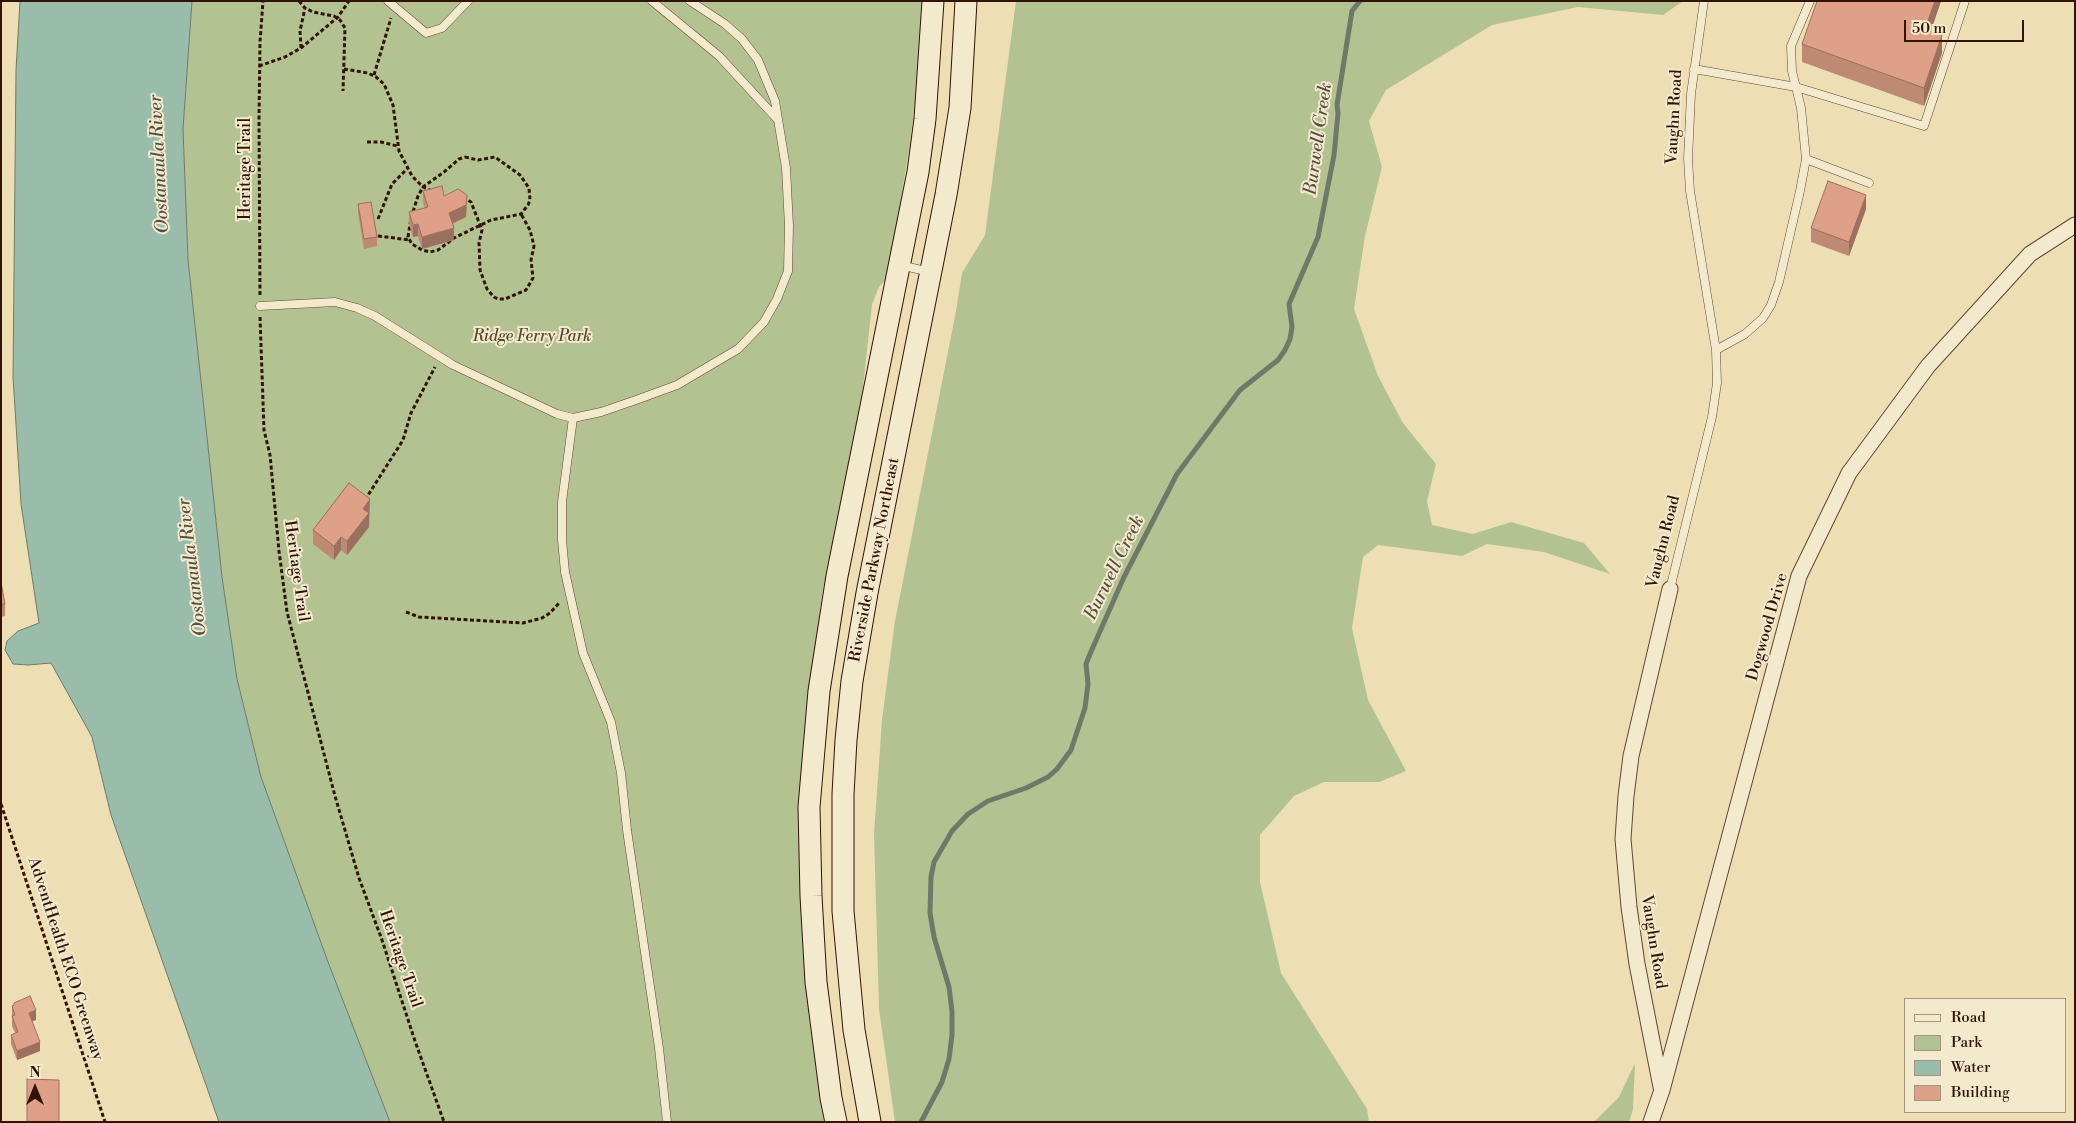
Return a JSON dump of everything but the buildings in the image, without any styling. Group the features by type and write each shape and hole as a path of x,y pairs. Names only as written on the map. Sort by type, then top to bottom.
{"main road":[{"name":"Riverside Parkway Northeast","path":"836,1122 816,982 811,896 809,807 818,691 832,604 900,265 926,119 933,1"},
{"name":"Riverside Parkway Northeast","path":"869,1118 854,1030 843,911 843,794 846,740 852,681 867,593 932,272 960,108 966,1"}],"street":[{"name":"Dogwood Drive","path":"1651,1122 1662,1090 1799,576 1850,473 1928,366 2030,254 2075,226"},
{"name":"Vaughn Road","path":"1662,1090 1629,907 1623,839 1626,796 1632,756 1670,589"}],"lane":[{"path":"392,4 426,33 442,28 468,1"},
{"path":"652,1 719,56 778,120"},
{"path":"260,306 334,302 357,308 375,316 474,376 557,414 572,418 618,406 677,385 738,349 764,322 777,299 788,271 786,168 775,101 758,60 742,39 725,24 690,1"},
{"name":"Vaughn Road","path":"1670,589 1714,406 1717,383 1716,350 1689,175 1688,134 1694,69 1704,1"},
{"path":"1716,350 1745,334 1762,318 1771,306 1779,282 1806,159 1801,108 1792,71 1791,46 1810,1"},
{"path":"1694,69 1796,87 1924,126 1965,1"},
{"path":"1806,159 1869,183"},
{"path":"900,265 932,272"},
{"path":"572,418 562,502 562,540 570,593 583,653 611,722 621,773 627,830 668,1122"}],"path":[{"name":"Heritage Trail","path":"263,1 259,66 258,184 264,430 270,455 287,612 358,878 382,940 444,1122"},
{"path":"299,1 305,8 334,16 340,20 346,35 343,91"},
{"path":"259,66 301,48 338,17 349,1"},
{"path":"374,76 392,4"},
{"path":"301,48 300,31 305,8"},
{"path":"344,68 359,70 374,76 384,84 393,105 397,146 412,176 423,187 437,192"},
{"path":"367,142 381,142 397,146"},
{"path":"465,157 478,160 495,158 520,175 528,184 530,200 526,209 521,214 491,220 454,238 438,250 430,252 412,244 410,240 411,218 423,187 458,159 465,157"},
{"path":"378,219 392,184 408,168"},
{"path":"459,195 471,202 482,230 479,243 480,270 490,294 498,299 505,299 526,290 531,285 533,278 531,260 534,246 530,230 521,214"},
{"path":"378,236 410,240"},
{"path":"365,500 403,440 411,413 440,357"},
{"path":"406,612 419,617 532,622 550,613 570,593"},
{"name":"AdventHealth ECO Greenway","path":"1,804 105,1122"}],"green space":[{"name":"Ridge Ferry Park","path":"192,1 923,1 920,64 910,143 890,268 872,304 861,406 822,595 802,758 800,822 801,921 809,1017 819,1092 826,1122 390,1122 328,962 261,777 237,679 222,577 188,260 183,129"},
{"path":"1016,1 1683,1 1663,15 1578,7 1492,25 1386,90 1369,121 1382,167 1365,236 1354,309 1378,376 1403,423 1436,464 1427,501 1432,525 1473,534 1511,522 1584,543 1610,574 1544,552 1487,544 1462,556 1378,545 1363,557 1352,628 1368,700 1406,771 1379,782 1324,782 1294,796 1260,835 1260,882 1281,973 1367,1109 1369,1122 895,1122 879,1009 874,834 882,720 895,621 962,273 985,235"},
{"path":"1635,1063 1633,1109 1629,1122 1594,1122 1619,1097"}],"water":[{"name":"Oostanaula River","path":"20,1 192,1 183,129 188,260 222,577 237,679 261,777 328,962 390,1122 219,1122 111,815 92,737 51,663 13,664 5,650 7,641 18,631 39,623 21,504 13,377 16,70"}],"waterway":[{"name":"Burwell Creek","path":"921,1122 942,1082 949,1059 952,1035 949,987 934,937 930,913 931,877 934,862 952,831 968,814 988,801 1026,788 1048,777 1057,769 1071,750 1085,708 1088,684 1086,664 1124,577 1177,474 1240,390 1278,360 1285,350 1290,339 1292,327 1289,304 1318,237 1334,155 1337,105 1352,11 1360,1"}]}
